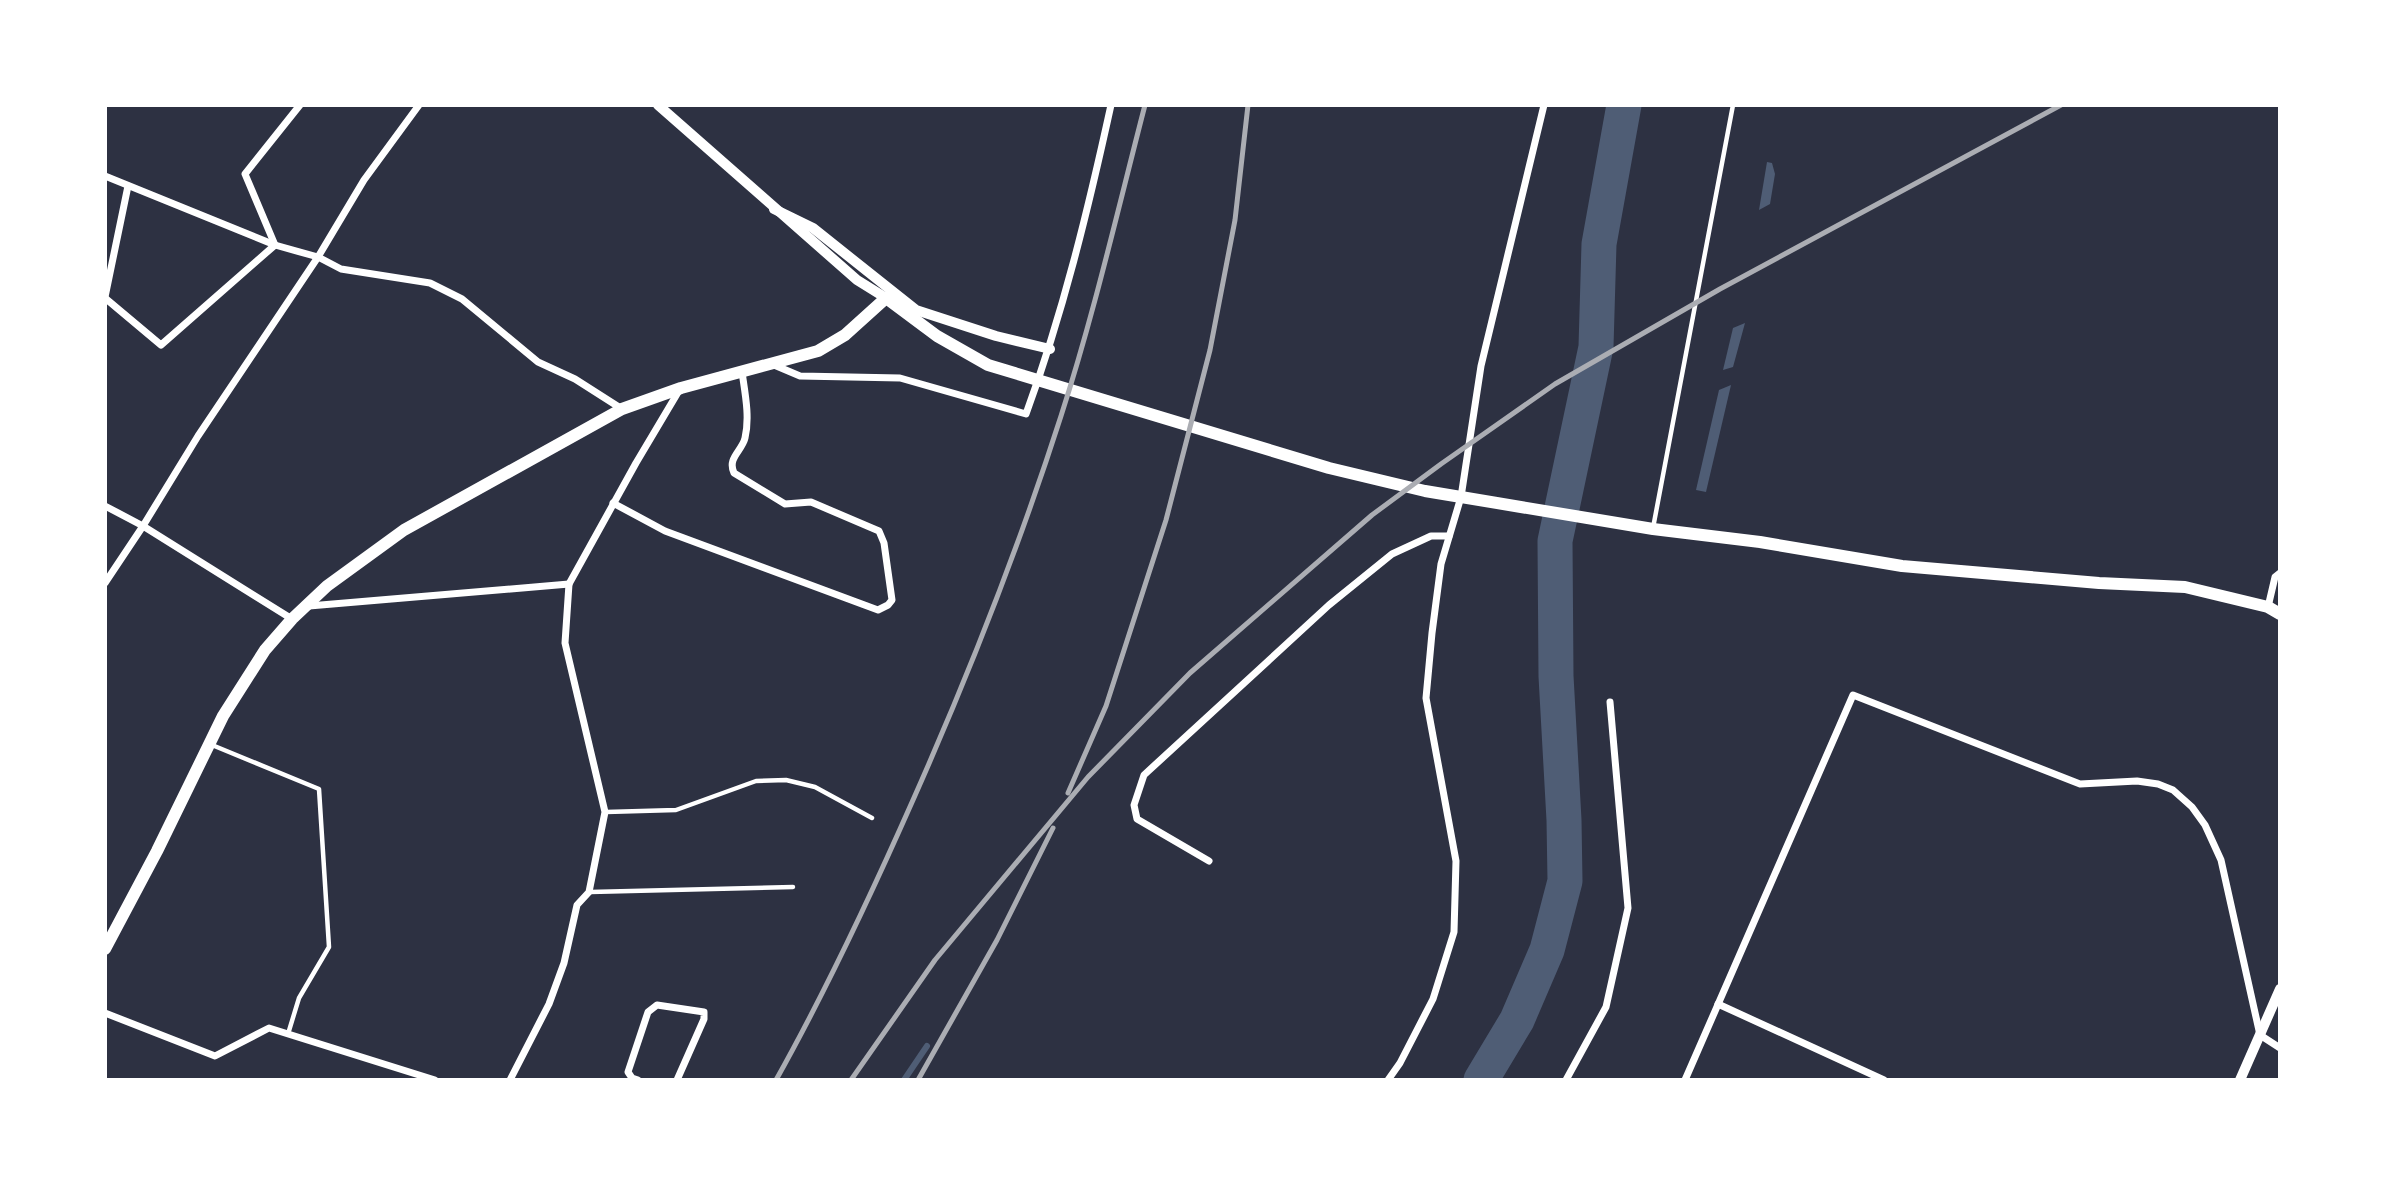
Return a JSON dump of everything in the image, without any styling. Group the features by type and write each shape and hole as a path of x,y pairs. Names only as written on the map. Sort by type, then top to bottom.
{"main road":[{"path":"105,948 158,851 223,716 265,650 304,606 327,586 404,530 622,409 681,388 818,351 845,335 886,298 937,336 988,365 1329,468 1495,503 1902,566 2099,583 2185,587 2268,607 2280,614"}],"street":[{"path":"275,245 245,174 300,105"},
{"path":"105,583 198,436 318,257 364,180 419,105"},
{"path":"658,105 857,281 886,298"},
{"path":"772,364 800,376 900,378 1026,414 1050,349 1086,220 1111,105"},
{"path":"1388,1080 1401,1063 1433,999 1454,932 1456,861 1426,698 1441,564 1461,497 1481,366 1544,105"},
{"path":"105,176 275,245 318,257 341,270 430,283 462,299 538,362 575,379 622,409"},
{"path":"128,186 105,298 161,345 275,245"},
{"path":"774,209 813,228 916,310 996,336 1050,349"},
{"path":"613,503 665,531 878,610 888,605 892,600 884,543 879,531 811,502 785,504 734,472 731,466 733,459 745,440 746,400 742,372"},
{"path":"510,1080 549,1003 564,963 576,905 589,892 605,812 565,643 569,584 681,388"},
{"path":"105,506 143,526 292,619"},
{"path":"1209,861 1137,819 1134,805 1144,775 1329,605 1392,554 1431,536 1450,536"},
{"path":"2268,607 2276,577 2280,573"},
{"path":"304,606 569,584"},
{"path":"1685,1080 1853,695 2080,784 2137,781 2158,784 2173,790 2192,807 2205,825 2221,860 2260,1035 2280,1048"},
{"path":"1566,1080 1606,1007 1628,908 1610,702"},
{"path":"2240,1080 2280,989"},
{"path":"1718,1004 1884,1080"},
{"path":"638,1080 632,1078 628,1072 648,1012 657,1005 704,1012 704,1019 677,1080"},
{"path":"105,1013 215,1056 269,1028 435,1080"}],"lane":[{"path":"1653,529 1732,105"},
{"path":"209,744 319,789 329,947 299,998 288,1034"},
{"path":"605,812 676,810 756,781 786,780 815,788 872,818"},
{"path":"589,892 793,887"}],"water":[{"path":"1767,162 1772,163 1775,174 1770,204 1759,210"},
{"path":"1745,323 1733,367 1723,370 1733,328"},
{"path":"1731,385 1706,492 1696,490 1719,390"}],"waterway":[{"path":"1481,1080 1517,1020 1547,950 1565,881 1556,676 1555,541 1596,347 1599,244 1624,105"},
{"path":"904,1080 927,1046"}],"railway":[{"path":"776,1080 865,906 954,705 992,610 1045,465 1073,378 1145,105"},
{"path":"1068,793 1106,706 1166,520 1210,350 1235,220 1248,105"},
{"path":"851,1080 935,960 1088,777 1190,673 1372,515 1555,384 1720,289 2061,105"},
{"path":"918,1080 997,940 1053,828"}]}
